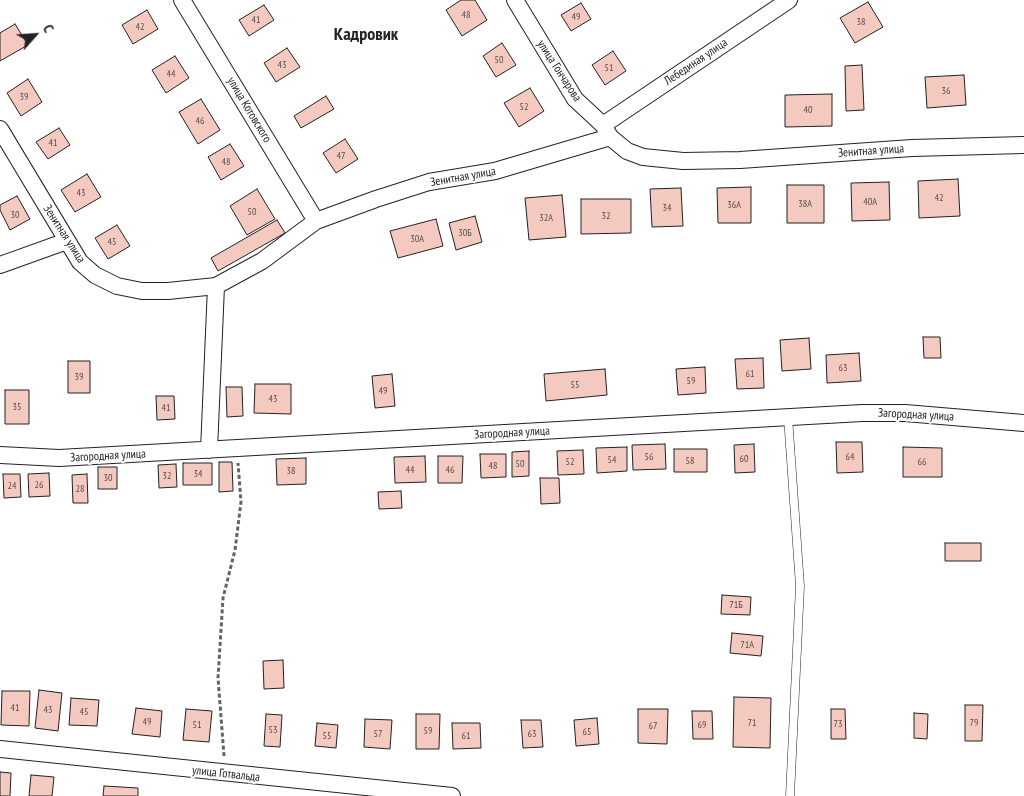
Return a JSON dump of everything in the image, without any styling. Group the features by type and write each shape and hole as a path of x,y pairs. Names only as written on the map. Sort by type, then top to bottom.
{"street":[{"name":"улица Котовского","path":"182,0 316,221"},
{"name":"улица Гончарова","path":"515,0 575,99 607,131"},
{"name":"Лебединая улица","path":"607,131 789,0"},
{"name":"Зенитная улица","path":"0,129 80,262 95,275 117,286 142,290 168,291 216,286 262,261 316,221 429,182 495,172 607,131 627,151 643,157 683,161 740,160 912,148 1024,145"},
{"path":"0,265 68,241"},
{"path":"209,450 216,286"},
{"name":"Загородная улица","path":"0,455 59,458 788,417 905,413 1024,423"},
{"name":"улица Готвальда","path":"0,749 452,796"}],"lane":[{"path":"788,417 800,586 790,796"}],"path":[{"path":"227,774 221,745 218,678 223,598 235,550 241,502 238,448"}],"building":[{"path":"461,0 475,0 487,20 462,36 446,10"},
{"path":"868,2 883,27 855,43 840,18"},
{"path":"581,3 591,19 571,31 561,15"},
{"path":"264,5 274,20 249,36 239,20"},
{"path":"147,10 158,29 133,44 122,25"},
{"path":"15,24 28,45 0,61 0,33"},
{"path":"502,43 516,65 496,77 483,56"},
{"path":"287,48 300,67 276,82 264,63"},
{"path":"613,51 626,71 605,85 592,65"},
{"path":"175,56 189,78 166,93 152,70"},
{"path":"862,65 864,110 846,111 845,66"},
{"path":"964,75 966,105 927,108 925,77"},
{"path":"28,79 42,102 21,116 7,93"},
{"path":"530,88 544,111 519,127 504,103"},
{"path":"832,94 832,126 785,127 785,95"},
{"path":"326,96 334,109 301,128 294,116"},
{"path":"201,99 220,130 198,144 179,112"},
{"path":"59,128 70,145 48,159 36,142"},
{"path":"345,139 358,159 336,173 323,153"},
{"path":"230,144 244,166 221,180 208,157"},
{"path":"87,174 101,197 75,212 61,190"},
{"path":"958,179 960,216 919,218 918,181"},
{"path":"889,182 890,220 852,221 851,183"},
{"path":"787,185 824,185 824,223 787,223"},
{"path":"751,187 751,223 718,223 717,188"},
{"path":"681,188 683,226 652,227 650,189"},
{"path":"257,189 275,219 247,235 230,206"},
{"path":"562,195 566,237 529,240 525,198"},
{"path":"17,196 30,219 10,230 0,210 0,205"},
{"path":"581,199 631,199 631,233 581,234"},
{"path":"475,216 482,242 456,250 449,223"},
{"path":"436,219 443,246 398,258 390,231"},
{"path":"277,220 285,233 218,271 211,258"},
{"path":"117,225 130,246 108,259 95,238"},
{"path":"923,337 940,337 941,358 924,358"},
{"path":"809,338 811,369 782,371 780,340"},
{"path":"859,353 861,381 827,383 826,355"},
{"path":"763,358 764,388 737,389 735,359"},
{"path":"68,361 90,361 90,393 68,393"},
{"path":"705,367 706,393 678,395 676,369"},
{"path":"605,369 607,395 546,401 544,374"},
{"path":"392,374 395,406 375,408 372,376"},
{"path":"255,384 291,384 291,414 254,413"},
{"path":"226,387 242,387 243,416 227,417"},
{"path":"5,390 29,390 29,424 5,424"},
{"path":"156,396 174,396 175,419 157,420"},
{"path":"836,442 862,442 863,472 837,473"},
{"path":"665,444 666,469 633,470 632,445"},
{"path":"754,444 755,472 735,473 734,445"},
{"path":"627,447 627,471 597,473 596,448"},
{"path":"903,447 942,448 942,477 903,477"},
{"path":"674,449 707,449 707,472 674,472"},
{"path":"583,450 584,474 558,475 557,451"},
{"path":"529,451 529,476 512,477 512,452"},
{"path":"480,454 506,454 506,477 481,478"},
{"path":"425,456 426,482 395,483 394,457"},
{"path":"438,456 463,456 462,483 438,483"},
{"path":"306,458 306,484 277,485 276,459"},
{"path":"219,462 232,462 233,491 219,492"},
{"path":"183,463 212,463 212,485 183,485"},
{"path":"176,464 177,487 159,488 158,465"},
{"path":"98,467 117,467 117,489 98,489"},
{"path":"49,473 50,496 29,497 28,474"},
{"path":"3,474 20,474 21,497 4,498"},
{"path":"87,474 88,503 73,503 72,475"},
{"path":"540,478 559,478 560,503 541,504"},
{"path":"401,491 402,508 379,509 378,492"},
{"path":"945,543 981,543 981,561 945,561"},
{"path":"722,595 751,597 750,615 721,614"},
{"path":"732,633 763,636 761,656 730,653"},
{"path":"283,660 284,688 264,689 263,661"},
{"path":"39,690 62,693 58,731 35,728"},
{"path":"2,691 30,691 29,726 1,725"},
{"path":"734,697 771,698 770,748 733,747"},
{"path":"71,698 99,700 97,726 69,725"},
{"path":"965,705 983,705 982,741 965,741"},
{"path":"136,708 162,711 160,737 132,734"},
{"path":"186,709 212,711 209,742 183,740"},
{"path":"638,709 668,709 667,744 638,743"},
{"path":"831,709 845,709 846,739 831,739"},
{"path":"692,711 712,711 713,739 693,739"},
{"path":"914,713 928,714 927,739 914,738"},
{"path":"266,714 282,715 280,747 264,746"},
{"path":"416,714 440,714 439,749 416,749"},
{"path":"597,718 599,744 576,746 574,720"},
{"path":"365,719 392,720 390,749 364,747"},
{"path":"521,720 541,720 543,747 523,748"},
{"path":"317,723 338,725 336,748 315,746"},
{"path":"452,723 480,723 481,748 453,749"},
{"path":"0,772 11,773 10,796 0,796"},
{"path":"31,775 54,777 52,796 29,796"},
{"path":"104,786 138,788 138,796 103,796"}],"district":[{"name":"Кадровик","path":"366,35"}]}
